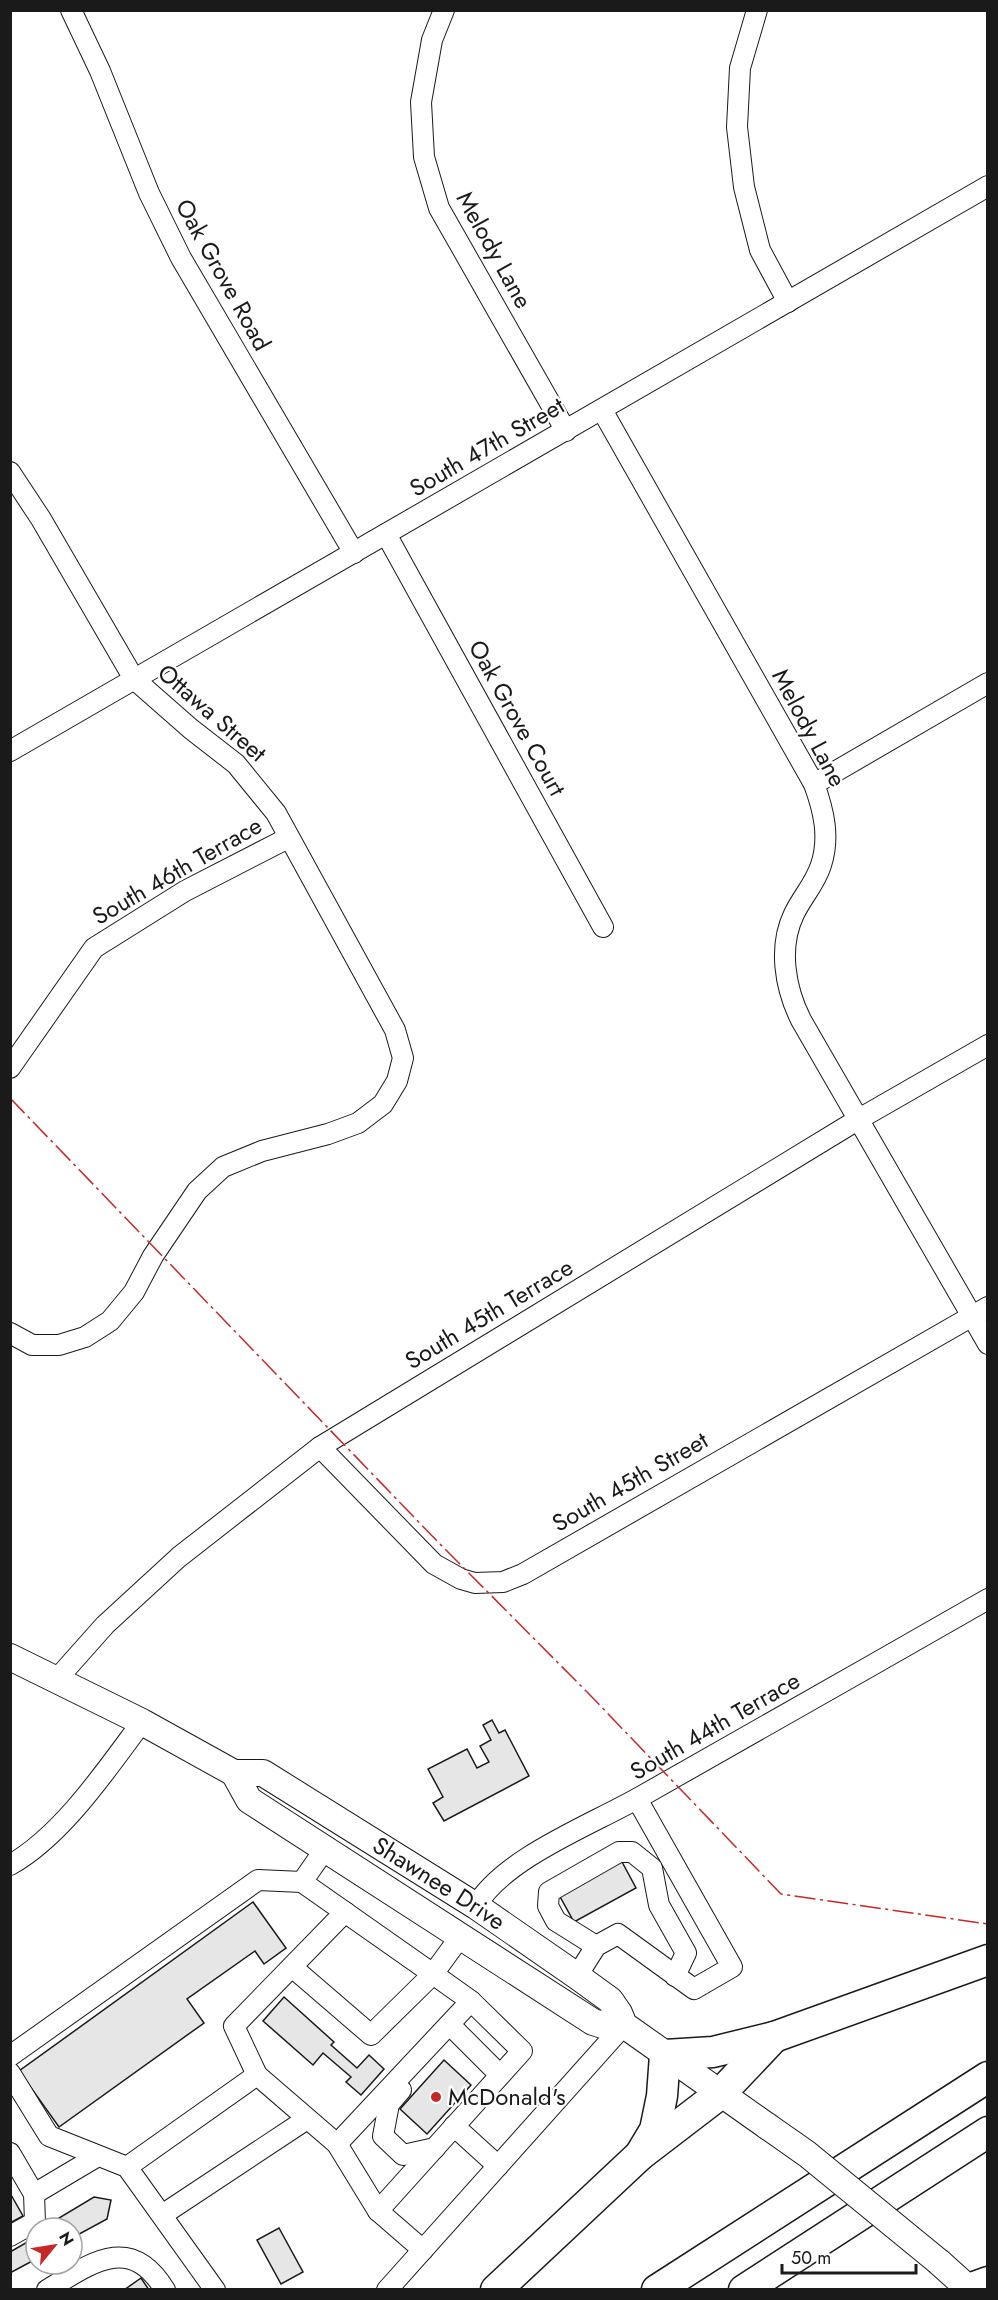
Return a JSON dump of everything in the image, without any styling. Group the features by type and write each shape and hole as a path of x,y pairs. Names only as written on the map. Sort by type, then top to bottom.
{"highway":[{"path":"640,2155 655,2130 662,2096 665,2055 713,2052 774,2037 987,1960"},
{"path":"496,2289 640,2155 721,2093 774,2037"},
{"path":"657,2289 987,2077"},
{"path":"744,2289 987,2132"}],"main road":[{"name":"Shawnee Drive","path":"10,1657 142,1722 234,1773 263,1773 476,1906 610,2000 624,2025 825,2169 973,2287"},
{"name":"Shawnee Drive","path":"234,1773 249,1800 593,2022 609,2027 624,2025"},
{"path":"325,1849 342,1822"},
{"path":"460,1936 476,1906"}],"street":[{"name":"Oak Grove Road","path":"71,10 100,71 149,193 181,258 354,553"},
{"name":"Melody Lane","path":"444,10 432,40 421,102 424,157 439,208 566,431"},
{"path":"757,10 740,68 737,127 744,187 760,250 788,302"},
{"name":"South 47th Street","path":"10,751 987,186"},
{"name":"Melody Lane","path":"602,410 814,784 822,806 826,833 824,854 812,887 794,914 787,936 785,960 793,1005 859,1119"},
{"name":"Ottawa Street","path":"10,472 41,519 134,680 236,764 276,813 395,1030 403,1058 397,1081 390,1094 383,1104 358,1123 328,1134 262,1151 223,1167 197,1191 153,1256 134,1292 110,1321 85,1337 59,1345 32,1345 10,1333"},
{"name":"Oak Grove Court","path":"386,534 603,927"},
{"path":"814,784 987,683"},
{"name":"South 46th Terrace","path":"10,1068 94,948 185,891 288,838"},
{"name":"South 45th Terrace","path":"57,1679 105,1625 179,1557 320,1447 859,1119 987,1045"},
{"path":"859,1119 980,1312 987,1344"},
{"name":"South 45th Street","path":"320,1447 434,1564 461,1579 475,1583 503,1582 523,1574 980,1312"},
{"name":"South 44th Terrace","path":"476,1906 484,1891 510,1868 637,1799 987,1599"},
{"path":"10,1865 32,1851 65,1818 104,1773 142,1722"},
{"path":"577,1976 596,1946 618,1934 694,1989 732,1967 637,1799"},
{"path":"302,1882 325,1849"},
{"path":"596,1946 556,1921 548,1906 549,1892 619,1852 632,1852 652,1868 659,1905 686,1953 675,1977"},
{"path":"10,2056 258,1880 302,1882 471,2001 522,2051 378,2211"},
{"path":"345,1912 234,2026 257,2075 337,2145 378,2211 423,2250"},
{"path":"292,1966 371,2035 433,1974 460,1936"},
{"path":"435,2148 403,2155 383,2136 388,2104 453,2027 471,2001"},
{"path":"387,2289 624,2025"},
{"path":"453,2027 500,2075"},
{"path":"337,2145 453,2027"},
{"path":"10,2073 49,2136 127,2167 215,2289"},
{"path":"127,2167 257,2075"},
{"path":"162,2215 307,2119"},
{"path":"454,2127 498,2166"},
{"path":"10,2153 34,2194 35,2222 10,2236"},
{"path":"34,2194 98,2156"},
{"path":"47,2289 90,2264 122,2256 154,2272 165,2289"}],"building":[{"path":"492,1720 499,1733 505,1730 529,1776 444,1821 433,1803 443,1797 428,1769 467,1749 477,1768 489,1762 480,1746 491,1740 483,1725"},
{"path":"621,1860 636,1888 574,1922 558,1893"},
{"path":"253,1902 286,1948 264,1964 255,1951 187,1999 204,2023 59,2127 19,2071"},
{"path":"284,1997 334,2042 331,2045 357,2068 369,2055 384,2069 361,2095 346,2082 351,2077 323,2053 313,2065 263,2021"},
{"name":"McDonald's","path":"444,2060 471,2085 427,2134 400,2109"},
{"path":"10,2193 23,2216 10,2223"},
{"path":"94,2197 111,2200 107,2219 84,2231 84,2216 62,2216"},
{"path":"279,2228 303,2272 281,2284 257,2240"},
{"path":"24,2244 24,2265 10,2273 10,2252"},
{"path":"141,2278 149,2290 124,2290"}],"power":[{"path":"10,1098 781,1894 988,1924"}],"place":[{"name":"McDonald's","path":"436,2097"}]}
